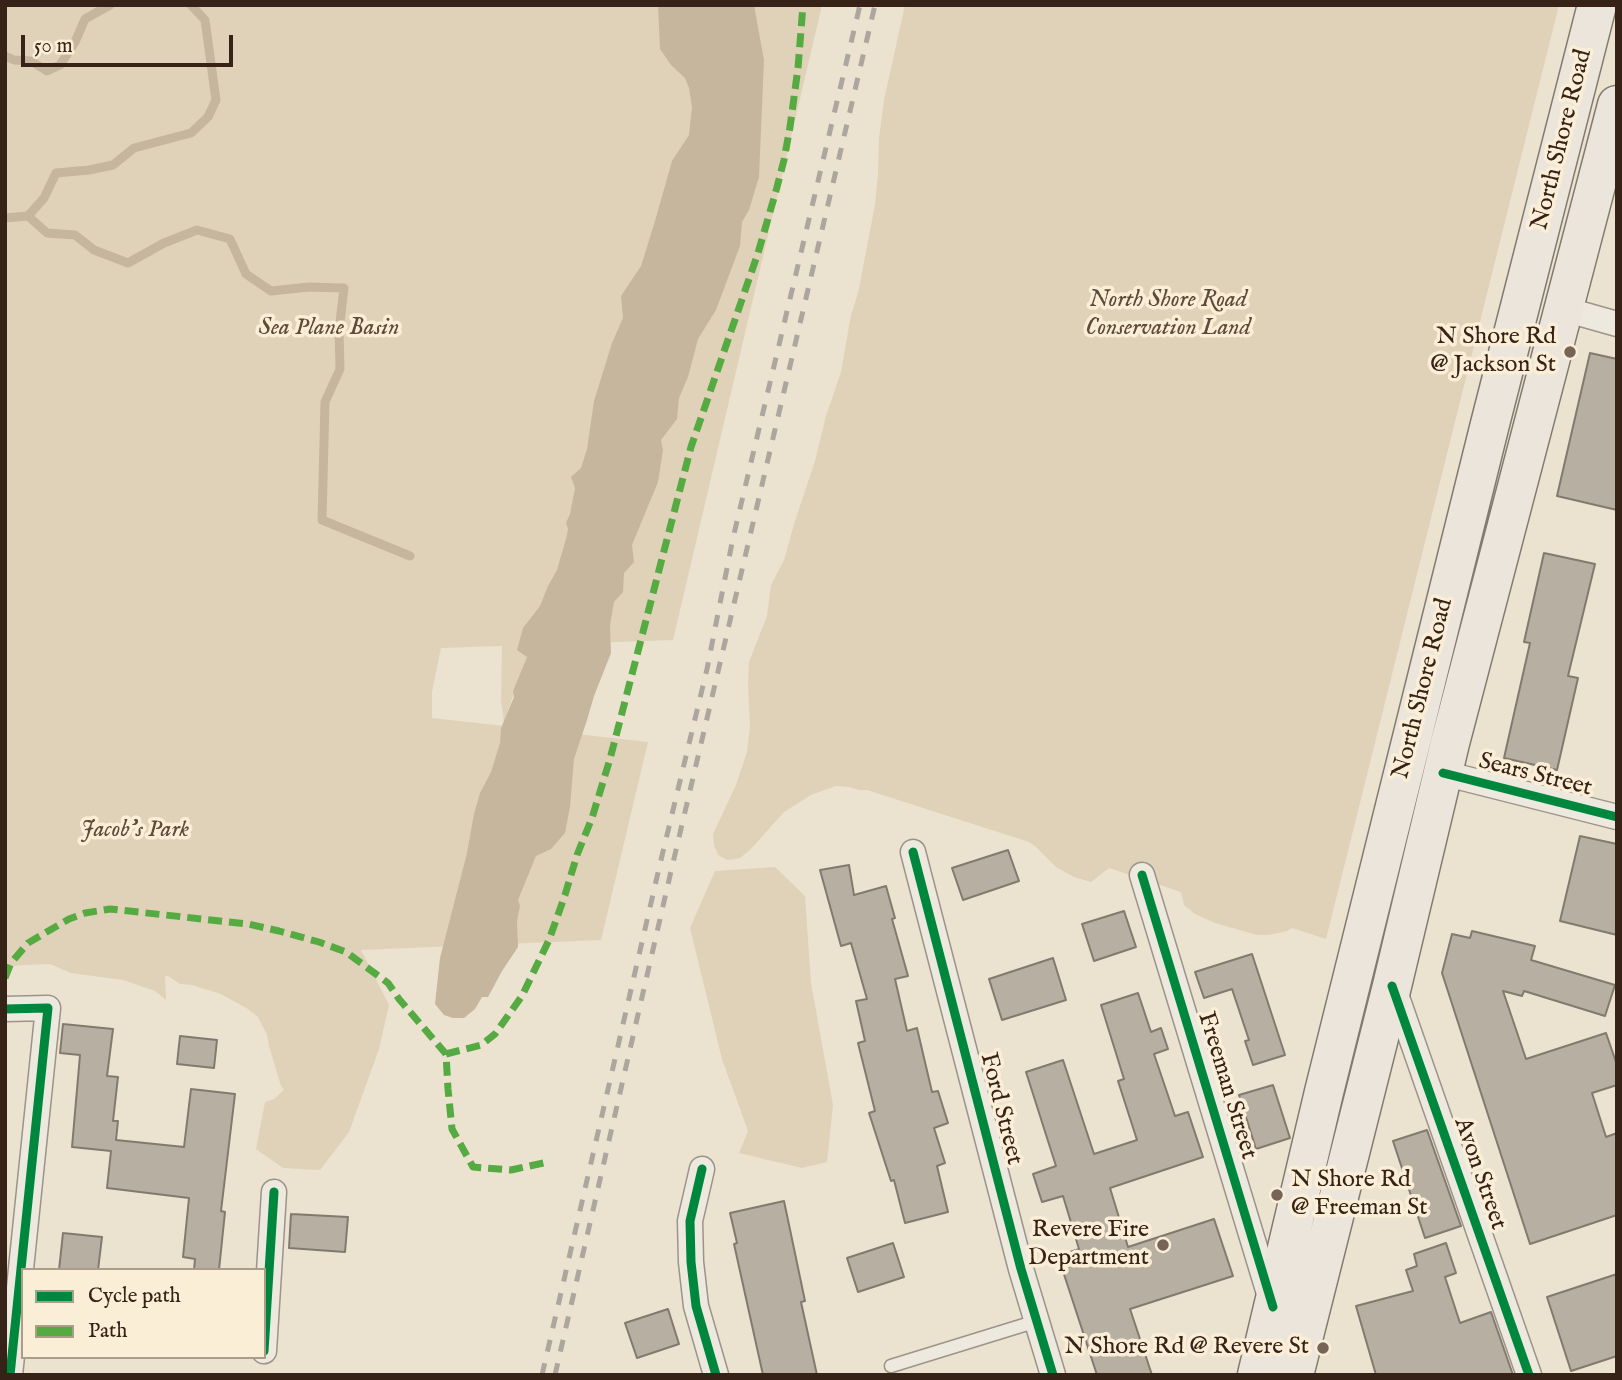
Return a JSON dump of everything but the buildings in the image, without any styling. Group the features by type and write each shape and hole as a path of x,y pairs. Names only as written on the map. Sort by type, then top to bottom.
{"highway":[{"name":"North Shore Road","path":"1257,1375 1327,1078 1597,5"},
{"name":"North Shore Road","path":"1294,1375 1443,773 1617,105"}],"street":[{"path":"1564,309 1617,324"},
{"name":"Sears Street","path":"1443,773 1617,817"},
{"name":"Ford Street","path":"913,852 1021,1269 1053,1375"},
{"name":"Freeman Street","path":"1142,875 1273,1307"},
{"name":"Avon Street","path":"1392,986 1529,1375"},
{"path":"5,1009 48,1008 21,1268"},
{"path":"702,1169 690,1221 691,1262 696,1306 716,1375"},
{"path":"266,1319 274,1192"},
{"path":"10,1375 21,1269"}],"lane":[{"path":"891,1366 1037,1321"}],"green space":[{"name":"Sea Plane Basin","path":"5,5 822,5 673,640 531,645 504,722 501,701 502,646 441,648 432,692 432,718 648,742 601,940 361,950 389,1005 379,1049 349,1132 320,1170 283,1168 256,1149 265,1102 274,1099 284,1090 267,1035 258,1017 248,1009 221,994 180,984 168,976 165,976 166,1000 155,991 123,980 71,973 50,964 5,966"},
{"name":"North Shore Road Conservation Land","path":"905,5 1559,5 1326,939 1292,928 1269,935 1257,935 1215,923 1195,914 1184,905 1181,892 1109,868 1091,882 1074,877 1056,867 1029,842 867,790 849,787 836,786 811,795 784,812 740,858 727,860 718,855 713,834 736,785 747,752 750,727 749,662 767,616 771,585 784,560 841,372 875,205 884,100"},
{"path":"775,867 805,896 811,983 833,1105 827,1162 802,1168 739,1153 748,1131 722,1059 690,928 715,871"}],"shaded area":[{"path":"658,5 754,5 764,60 759,177 749,210 742,222 740,246 716,310 698,339 688,377 679,398 677,419 661,440 663,450 658,482 632,545 634,562 624,573 623,592 614,602 610,625 611,653 574,759 565,833 551,849 536,856 518,900 518,947 488,997 482,997 475,1009 464,1018 453,1018 444,1015 435,1004 440,958 480,793 491,772 500,743 501,728 527,657 517,650 523,628 540,606 557,570 567,535 566,523 575,488 571,477 581,468 587,449 594,401 612,343 623,318 621,296 641,266 672,161 689,135 692,107 689,88 685,78 671,65 660,49"}],"waterway":[{"path":"5,56 14,60 31,61 47,71 60,65 75,42 85,19 110,5"},
{"path":"191,5 205,20 216,100 208,117 191,133 134,148 113,165 56,173 44,198 28,216 47,233 75,235 94,250 128,263 164,243 197,230 230,239 246,274 271,291 309,287 344,288 339,331 340,369 325,402 322,520 410,556"},
{"path":"5,218 28,216"}],"railway":[{"path":"542,1375 707,669 733,538 860,5"},
{"path":"555,1375 875,5"}],"marked path":[{"path":"446,1054 481,1045 495,1034 522,996 549,940 592,818 610,759 691,447 758,253 776,191 790,127 803,5"},
{"path":"5,978 11,963 28,943 69,919 110,909 248,924 319,942 346,952 388,983 446,1054 452,1129 473,1167 511,1170 548,1162"}],"cycle path":[{"path":"1443,773 1617,817"},
{"path":"913,852 1021,1269 1053,1375"},
{"path":"1142,875 1273,1307"},
{"path":"1392,986 1529,1375"},
{"path":"5,1009 48,1008 21,1268"},
{"path":"702,1169 690,1221 691,1262 696,1306 716,1375"},
{"path":"266,1319 274,1192"},
{"path":"10,1375 21,1269"}],"place":[{"name":"N Shore Rd @ Jackson St","path":"1570,352"},
{"name":"N Shore Rd @ Freeman St","path":"1277,1195"},
{"name":"Revere Fire Department","path":"1163,1245"},
{"name":"N Shore Rd @ Revere St","path":"1323,1348"}],"park label":[{"name":"Jacob's Park","path":"135,831"}]}
